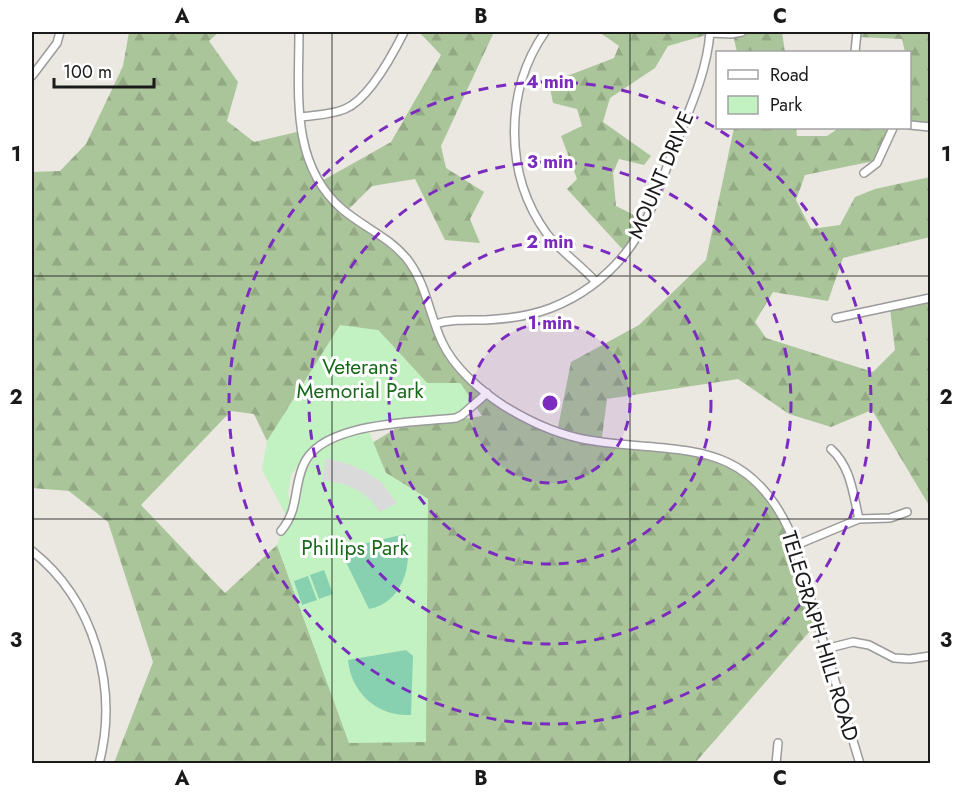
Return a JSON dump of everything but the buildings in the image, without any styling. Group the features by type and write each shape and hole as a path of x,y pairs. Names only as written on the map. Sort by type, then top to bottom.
{"street":[{"path":"32,76 57,43 60,32"},
{"name":"TELEGRAPH HILL ROAD","path":"299,32 300,117 305,152 320,183 343,210 386,238 405,257 422,285 448,353 469,377 487,393 526,419 568,435 601,442 701,452 734,466 758,484 768,495 784,519 794,546 860,764"},
{"path":"300,117 343,110 355,103 377,77 404,32"},
{"path":"545,32 527,64 516,104 514,146 518,166 530,204 548,234 596,282"},
{"path":"710,32 741,32"},
{"name":"MOUNT DRIVE","path":"435,324 451,320 504,319 537,312 568,300 596,282 625,255 646,221 702,75 708,53 710,32"},
{"path":"855,51 857,32"},
{"path":"911,125 930,127"},
{"path":"864,172 876,163 893,129"},
{"path":"836,318 930,298"},
{"path":"281,531 289,522 293,512 303,466 316,447 334,437 368,429 416,421 456,418 487,393"},
{"path":"831,449 847,470 859,519"},
{"path":"794,546 859,519 890,518 907,512"},
{"path":"32,551 57,574 68,588 88,621 94,639 102,671 105,710 99,764"},
{"path":"825,649 848,642 861,642 894,658 910,659 930,656"},
{"path":"776,764 778,743"}],"green space":[{"path":"129,32 219,32 209,41 238,82 227,121 254,142 301,131 320,182 391,142 441,55 419,32 494,32 441,146 446,168 484,192 470,219 480,243 445,240 415,179 372,186 346,212 416,271 451,358 506,406 557,432 571,362 639,325 706,260 734,129 796,129 797,136 827,136 838,129 893,129 879,160 805,175 796,200 811,229 840,225 855,197 875,189 930,177 930,237 843,258 828,301 773,292 755,322 766,338 873,372 895,350 890,309 930,299 930,507 872,410 831,427 789,414 738,379 607,399 601,445 690,451 757,481 787,522 817,623 695,763 114,763 153,662 108,522 69,491 32,488 32,172 60,171 86,144 123,66","holes":["378,330 427,383 460,383 482,416 395,429 372,443 386,473 428,499 349,742 277,545 225,593 141,505 231,411 254,414 267,441"]},
{"path":"603,32 782,32 785,51 737,51 733,35 713,33 668,46 655,68 610,98 603,122 651,156 644,165 619,159 613,173 616,206 646,221 626,253 567,189 577,179 561,136 582,126 577,109 553,103 549,83 614,58 619,46 602,34"},
{"path":"858,32 930,32 930,123 911,122 911,51 905,51 902,39 858,37"},
{"name":"Veterans Memorial Park","path":"340,325 378,330 427,383 460,383 474,403 458,415 363,425 329,435 316,442 291,475 288,493 291,506 287,517 262,470 267,441"},
{"name":"Phillips Park","path":"367,427 386,473 428,499 426,742 349,743 277,545 317,442"},
{"path":"405,534 408,557 403,580 390,599 369,609 343,556 346,548"},
{"path":"324,570 333,594 319,599 310,575"},
{"path":"308,576 317,600 302,605 294,581"},
{"path":"406,650 413,656 411,715 399,715 368,701 354,683 348,660"}],"shaded area":[{"path":"326,458 365,471 381,482 397,503 380,512 371,500 359,491 344,484 322,480"}]}
